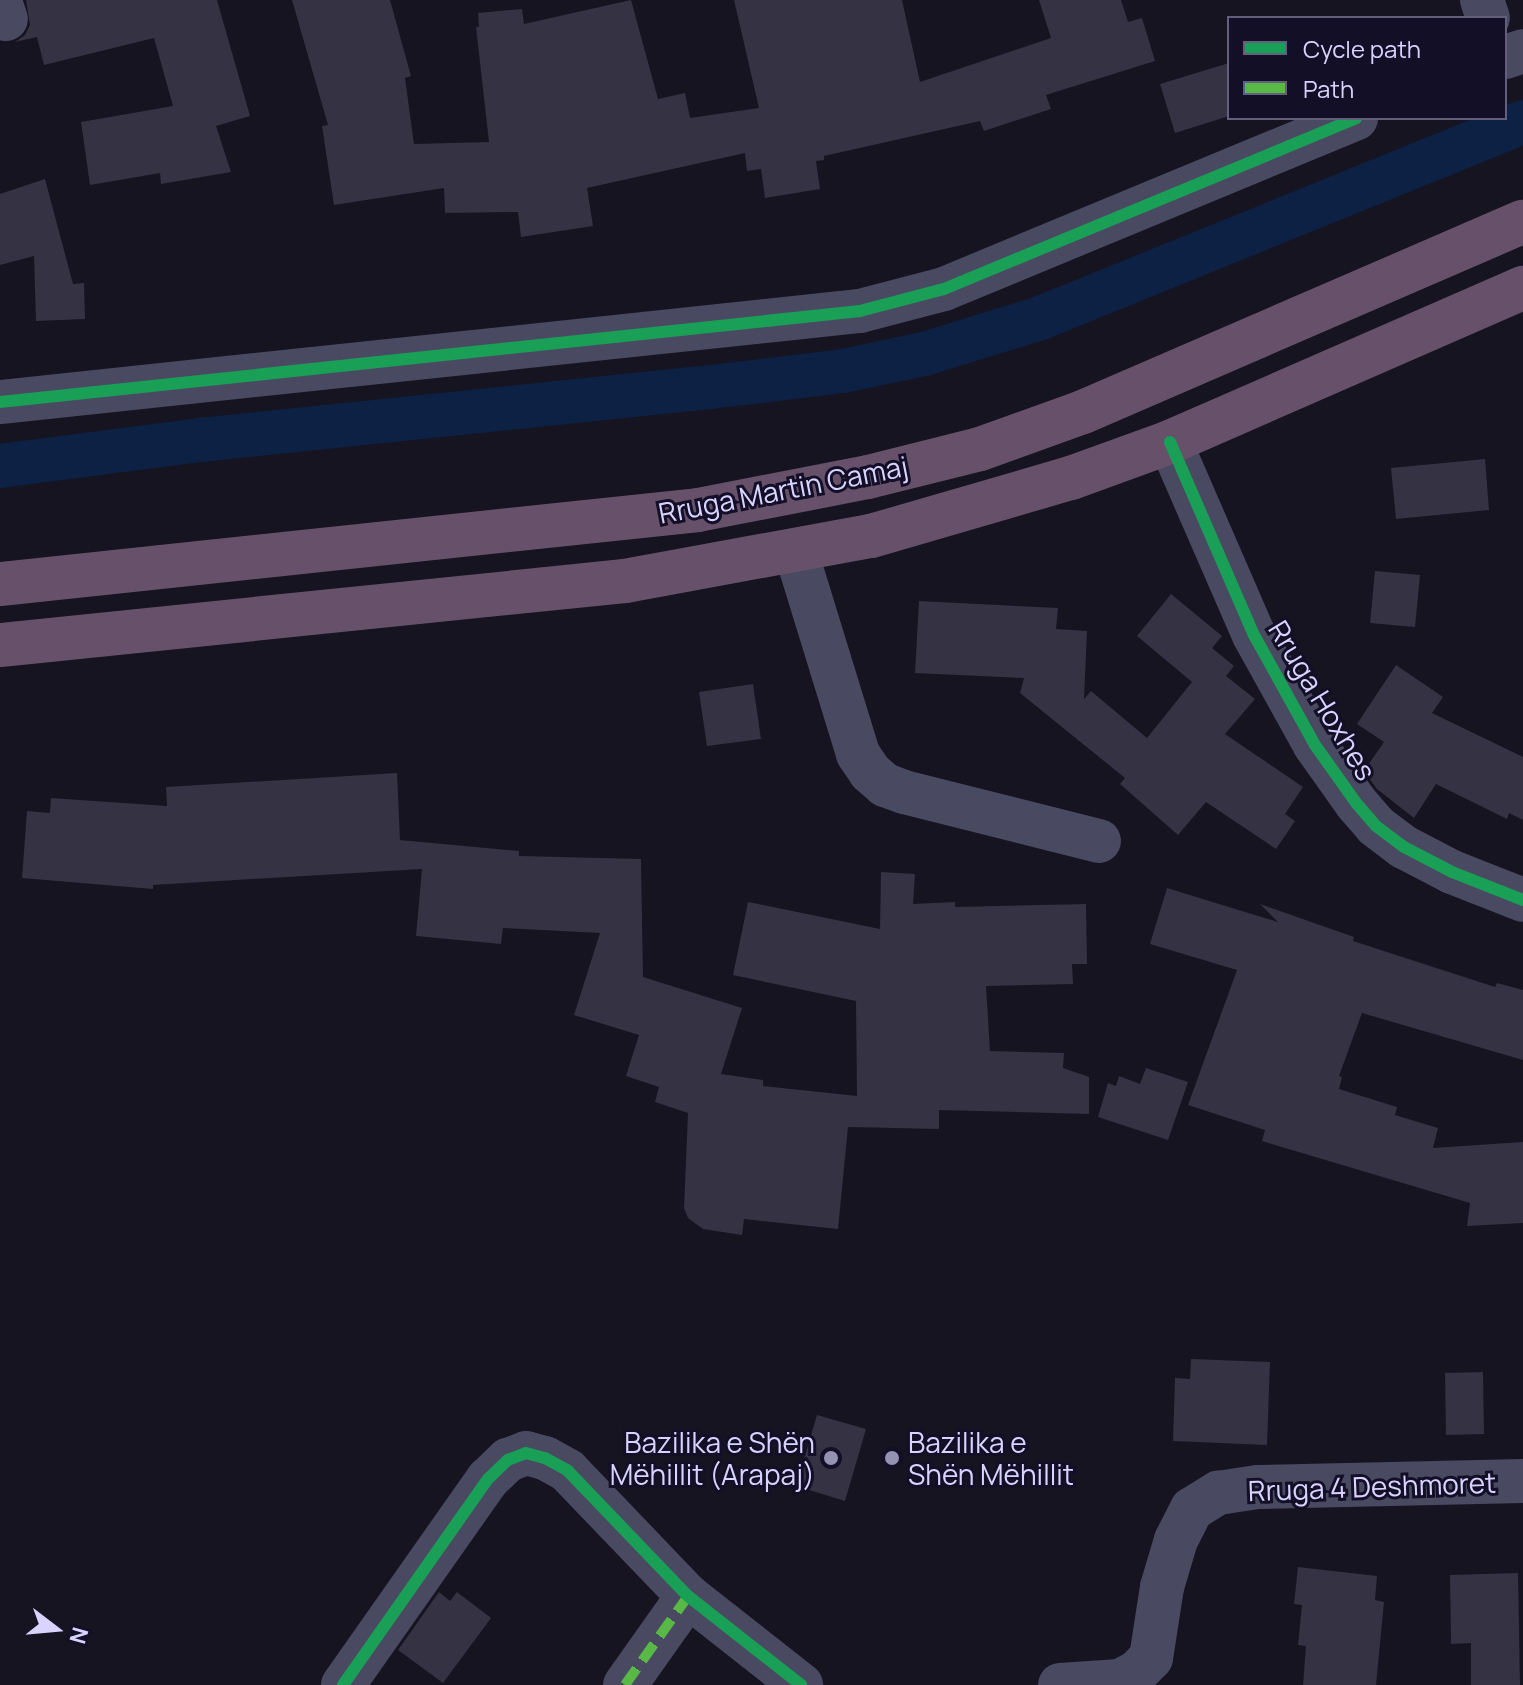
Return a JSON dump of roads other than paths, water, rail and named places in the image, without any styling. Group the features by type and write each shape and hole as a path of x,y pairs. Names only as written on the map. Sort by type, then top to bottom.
{"highway":[{"name":"Rruga Martin Camaj","path":"0,584 698,510 868,477 980,449 1083,412 1523,222"},
{"name":"Rruga Martin Camaj","path":"0,645 625,581 796,552 974,508 1170,442 1523,288"}],"street":[{"path":"0,402 860,311 944,289 1351,120"},
{"name":"Rruga Hoxhes","path":"1170,442 1254,635 1315,745 1357,804 1376,826 1404,847 1452,872 1523,900"},
{"path":"796,552 858,754 870,772 885,785 904,792 1099,841"},
{"path":"343,1685 488,1479 508,1460 526,1453 545,1458 568,1471 688,1596 801,1685"},
{"name":"Rruga 4 Deshmoret","path":"1060,1685 1120,1681 1137,1672 1155,1671 1162,1587 1176,1540 1192,1509 1218,1493 1258,1487 1523,1481"},
{"path":"625,1685 688,1596"}],"waterway":[{"path":"0,466 200,440 711,387 843,371 924,354 1038,319 1523,122"}],"place":[{"name":"Bazilika e Shën Mëhillit (Arapaj)","path":"831,1458"},
{"name":"Bazilika e Shën Mëhillit","path":"892,1458"}]}
